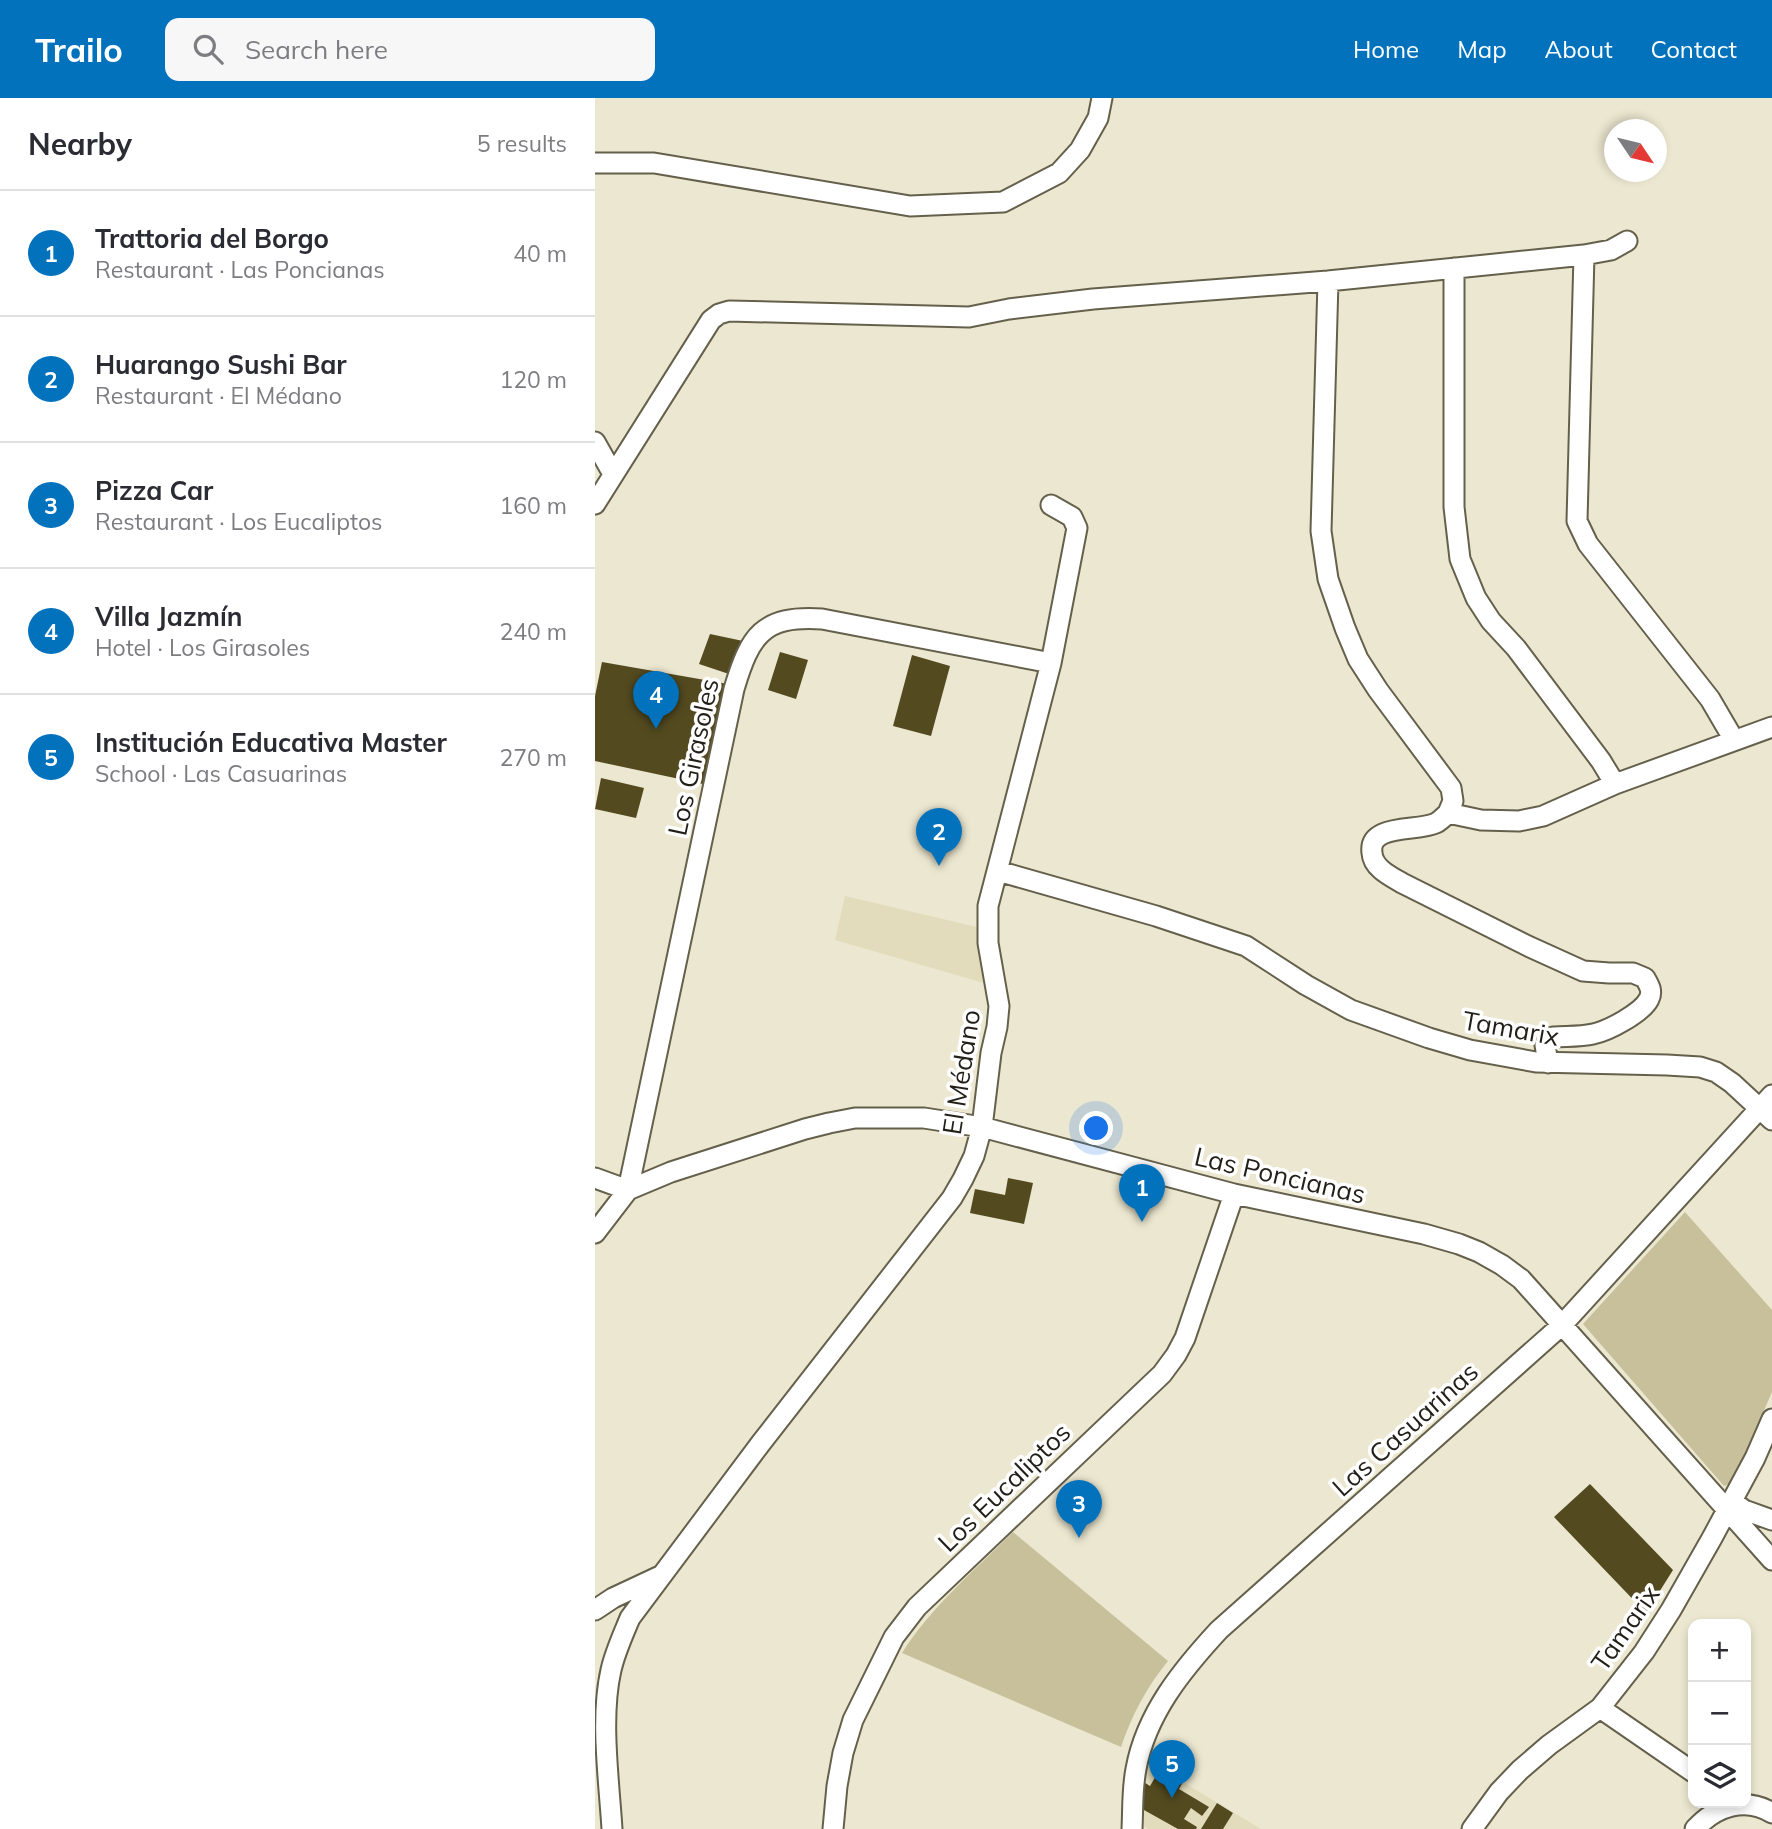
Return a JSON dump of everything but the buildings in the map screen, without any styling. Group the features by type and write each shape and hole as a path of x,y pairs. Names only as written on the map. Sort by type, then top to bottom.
{"street":[{"path":"595,163 654,163 910,206 1003,202 1059,173 1080,150 1098,118 1102,98"},
{"path":"595,504 711,320 719,314 729,312 969,317 1009,309 1093,299 1328,281 1584,255 1611,250 1627,241"},
{"path":"1584,255 1577,521 1588,544 1710,699 1734,740"},
{"path":"1454,268 1454,507 1460,559 1476,598 1491,621 1523,658 1601,761 1615,784"},
{"path":"1328,281 1321,531 1328,579 1358,659 1451,788 1453,801 1448,813 1436,823 1376,837 1371,846 1372,860 1385,873 1402,883 1530,947 1583,971 1633,973 1645,978 1650,988 1650,998 1642,1008 1609,1030 1591,1035 1553,1037 1545,1045 1548,1063"},
{"path":"595,442 613,474"},
{"name":"El Médano","path":"595,1610 613,1598 661,1576 753,1453 952,1198 974,1156 982,1127 999,1006 988,943 988,906 1051,663 1077,527 1072,517 1051,506"},
{"name":"Los Girasoles","path":"628,1190 734,689 742,664 755,638 765,630 789,619 822,619 1051,663"},
{"path":"1448,813 1481,820 1519,821 1543,816 1615,784 1772,727"},
{"name":"Tamarix","path":"998,871 1156,916 1246,946 1351,1010 1429,1038 1470,1050 1548,1063 1700,1067 1716,1072 1768,1108"},
{"name":"Las Casuarinas","path":"1132,1829 1136,1770 1143,1743 1155,1715 1188,1663 1219,1630 1562,1325 1768,1108"},
{"name":"Las Poncianas","path":"595,1233 628,1190 671,1172 829,1123 866,1118 924,1118 982,1127 1234,1194 1424,1234 1459,1244 1502,1265 1521,1279 1730,1506 1772,1560"},
{"path":"595,1178 628,1190"},
{"name":"Los Eucaliptos","path":"833,1829 843,1753 853,1720 894,1637 917,1607 1162,1374 1185,1338 1234,1194"},
{"name":"Tamarix","path":"1472,1829 1520,1770 1599,1708 1644,1652 1730,1506 1772,1419"},
{"path":"1730,1506 1772,1520"},
{"path":"612,1829 606,1730 610,1673 630,1618 661,1576"},
{"path":"1599,1708 1688,1769"},
{"path":"1695,1829 1731,1805 1751,1804 1772,1813"}],"shaded area":[{"path":"845,896 977,927 978,953 984,983 835,940"},
{"path":"1685,1212 1772,1310 1772,1392 1732,1483 1724,1486 1583,1324"},
{"path":"1013,1532 1168,1661 1140,1702 1121,1747 902,1653 926,1620"},
{"path":"1144,1760 1261,1829 1149,1829 1136,1823"}],"place":[{"name":"Villa Jazmín","path":"656,729"},
{"name":"Huarango Sushi Bar","path":"939,866"},
{"name":"Trattoria del Borgo","path":"1142,1222"},
{"name":"Pizza Car","path":"1079,1538"},
{"name":"Institución Educativa Master","path":"1172,1798"}]}
